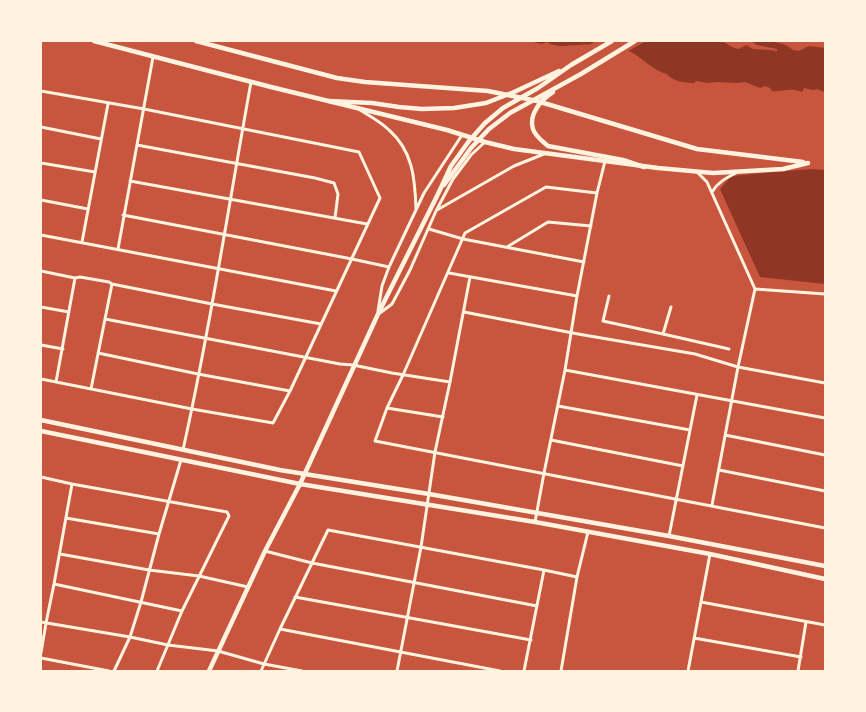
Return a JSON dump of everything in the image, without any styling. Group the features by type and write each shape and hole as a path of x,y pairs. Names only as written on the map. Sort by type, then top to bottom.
{"main road":[{"path":"94,41 447,130 514,149 644,167 714,173 783,168 808,163 697,149 537,101 488,91 365,82 337,78 196,41"},
{"path":"209,671 265,551 300,484 353,365 451,166 485,123 503,108 612,41"},
{"path":"438,194 471,148 489,129 510,113 636,41"},
{"path":"329,101 372,103 399,108 454,108 486,103 571,65"},
{"path":"581,74 549,95 537,107 532,124 539,139 548,146 622,160 644,167"},
{"path":"41,420 303,474 669,536 825,566"},
{"path":"41,431 300,484 535,522 710,554 825,579"}],"street":[{"path":"118,249 153,57"},
{"path":"183,450 212,304 251,81"},
{"path":"41,91 359,152 380,198 273,424 41,379"},
{"path":"82,242 108,104"},
{"path":"358,108 390,130 401,145 410,162 415,182 416,210"},
{"path":"41,127 101,139"},
{"path":"378,314 382,286 389,267 431,181 462,135"},
{"path":"378,314 392,304 410,270 436,211 454,179 471,155 485,142"},
{"path":"137,145 334,183 338,194 335,218"},
{"path":"436,211 514,166 546,153"},
{"path":"535,522 565,370 577,296 605,161"},
{"path":"41,163 95,172"},
{"path":"696,172 707,182 755,289 712,505"},
{"path":"712,193 723,179 737,172"},
{"path":"130,181 368,224"},
{"path":"597,193 546,186 465,233 449,273 387,408 375,442 825,528"},
{"path":"41,200 88,209"},
{"path":"123,215 389,267"},
{"path":"507,247 548,222 591,226"},
{"path":"429,229 464,239 584,262"},
{"path":"41,235 336,291"},
{"path":"41,272 109,282 212,304 321,324"},
{"path":"449,273 577,296"},
{"path":"397,671 421,547 435,452 470,276"},
{"path":"56,382 75,278"},
{"path":"90,389 112,284"},
{"path":"755,289 825,294"},
{"path":"609,296 603,321 729,349"},
{"path":"41,307 70,312"},
{"path":"663,334 671,307"},
{"path":"464,312 695,354 738,367 825,383"},
{"path":"104,319 340,364 450,382"},
{"path":"41,345 63,349"},
{"path":"98,353 290,391"},
{"path":"565,370 825,418"},
{"path":"669,536 697,395"},
{"path":"558,406 690,430"},
{"path":"387,408 443,417"},
{"path":"725,436 825,455"},
{"path":"551,440 683,466"},
{"path":"114,671 130,637 141,602 180,460"},
{"path":"719,470 825,491"},
{"path":"41,477 227,512 229,516 182,611 157,671"},
{"path":"41,653 44,622 54,584 72,484"},
{"path":"66,518 159,534"},
{"path":"261,671 328,530 577,577"},
{"path":"561,671 577,577 588,532"},
{"path":"265,551 312,563 537,606"},
{"path":"60,554 149,570 199,576 248,586"},
{"path":"688,671 710,554"},
{"path":"524,671 544,570"},
{"path":"54,584 182,611"},
{"path":"295,597 531,640"},
{"path":"701,602 825,625"},
{"path":"44,622 168,645 218,651 264,664 302,671"},
{"path":"798,671 806,622"},
{"path":"280,629 500,671"},
{"path":"694,638 801,657"},
{"path":"41,658 110,671"}],"shaded area":[{"path":"529,41 722,41 739,49 746,45 753,49 777,51 777,49 757,45 751,41 762,41 784,44 793,50 799,51 809,46 825,48 825,92 818,89 804,88 802,92 796,90 772,91 765,86 760,88 745,82 683,82 675,80 653,68 631,52 623,49 588,45 557,46 547,42 542,44"},
{"path":"811,169 825,170 825,284 760,277 720,189 731,176"}],"pier":[{"path":"596,41 646,41 625,53 590,47 584,48"}]}
